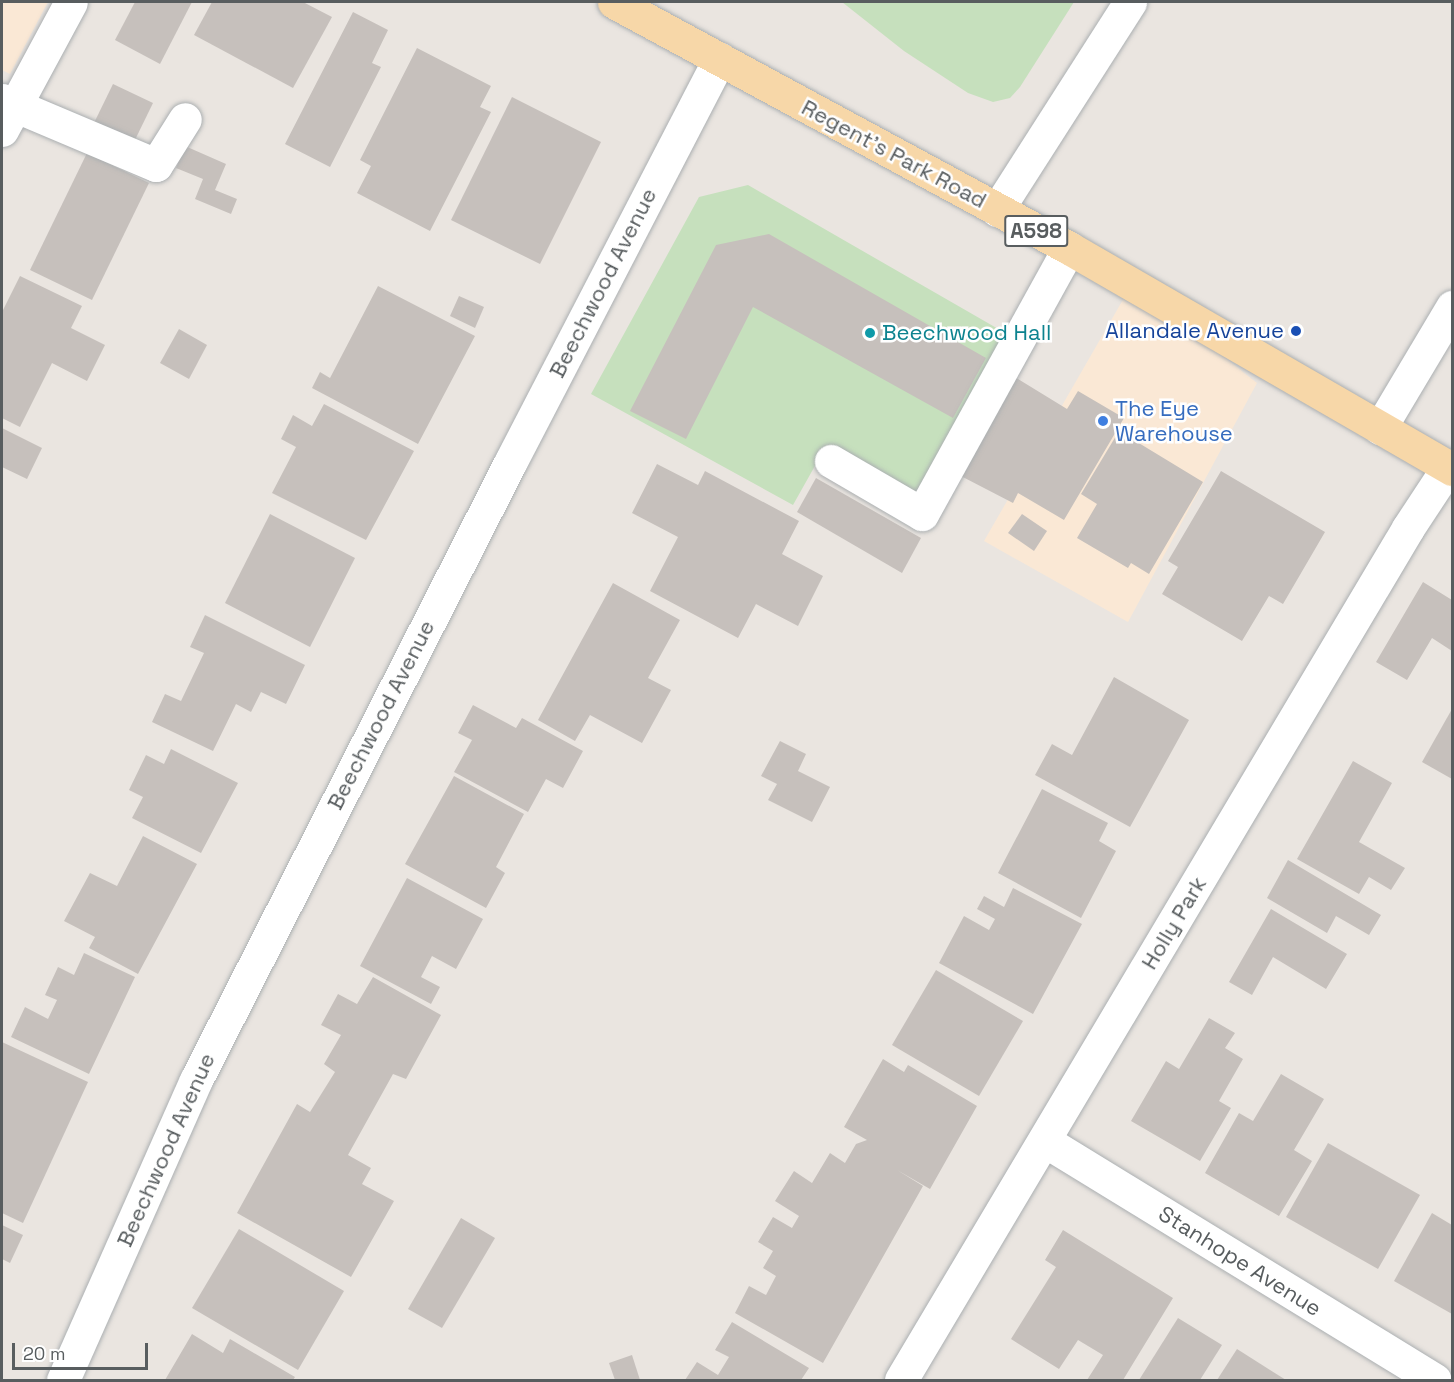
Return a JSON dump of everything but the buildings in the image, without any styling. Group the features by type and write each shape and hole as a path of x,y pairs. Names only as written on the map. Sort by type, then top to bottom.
{"main road":[{"name":"Regent's Park Road","path":"614,2 1069,248 1450,468"}],"street":[{"path":"997,210 1130,2"},
{"path":"66,3 6,112 156,165 185,119"},
{"name":"Beechwood Avenue","path":"63,1380 196,1080 505,471 719,59"},
{"path":"831,461 922,514 1069,248"},
{"path":"1380,428 1452,307"},
{"name":"Holly Park","path":"902,1380 1408,528 1450,468"},
{"name":"Stanhope Avenue","path":"1045,1141 1435,1380"}],"shaded area":[{"path":"2,2 48,2 10,74 2,70"},
{"path":"1132,284 1257,383 1128,622 984,541"}],"green space":[{"path":"842,2 1074,2 1020,87 1010,98 993,102 968,93 904,51"},
{"path":"748,185 1007,334 916,498 825,448 793,505 591,394 699,197"}],"place":[{"name":"Allandale Avenue","path":"1296,331"},
{"name":"Beechwood Hall","path":"870,333"},
{"name":"The Eye Warehouse","path":"1103,421"}]}
